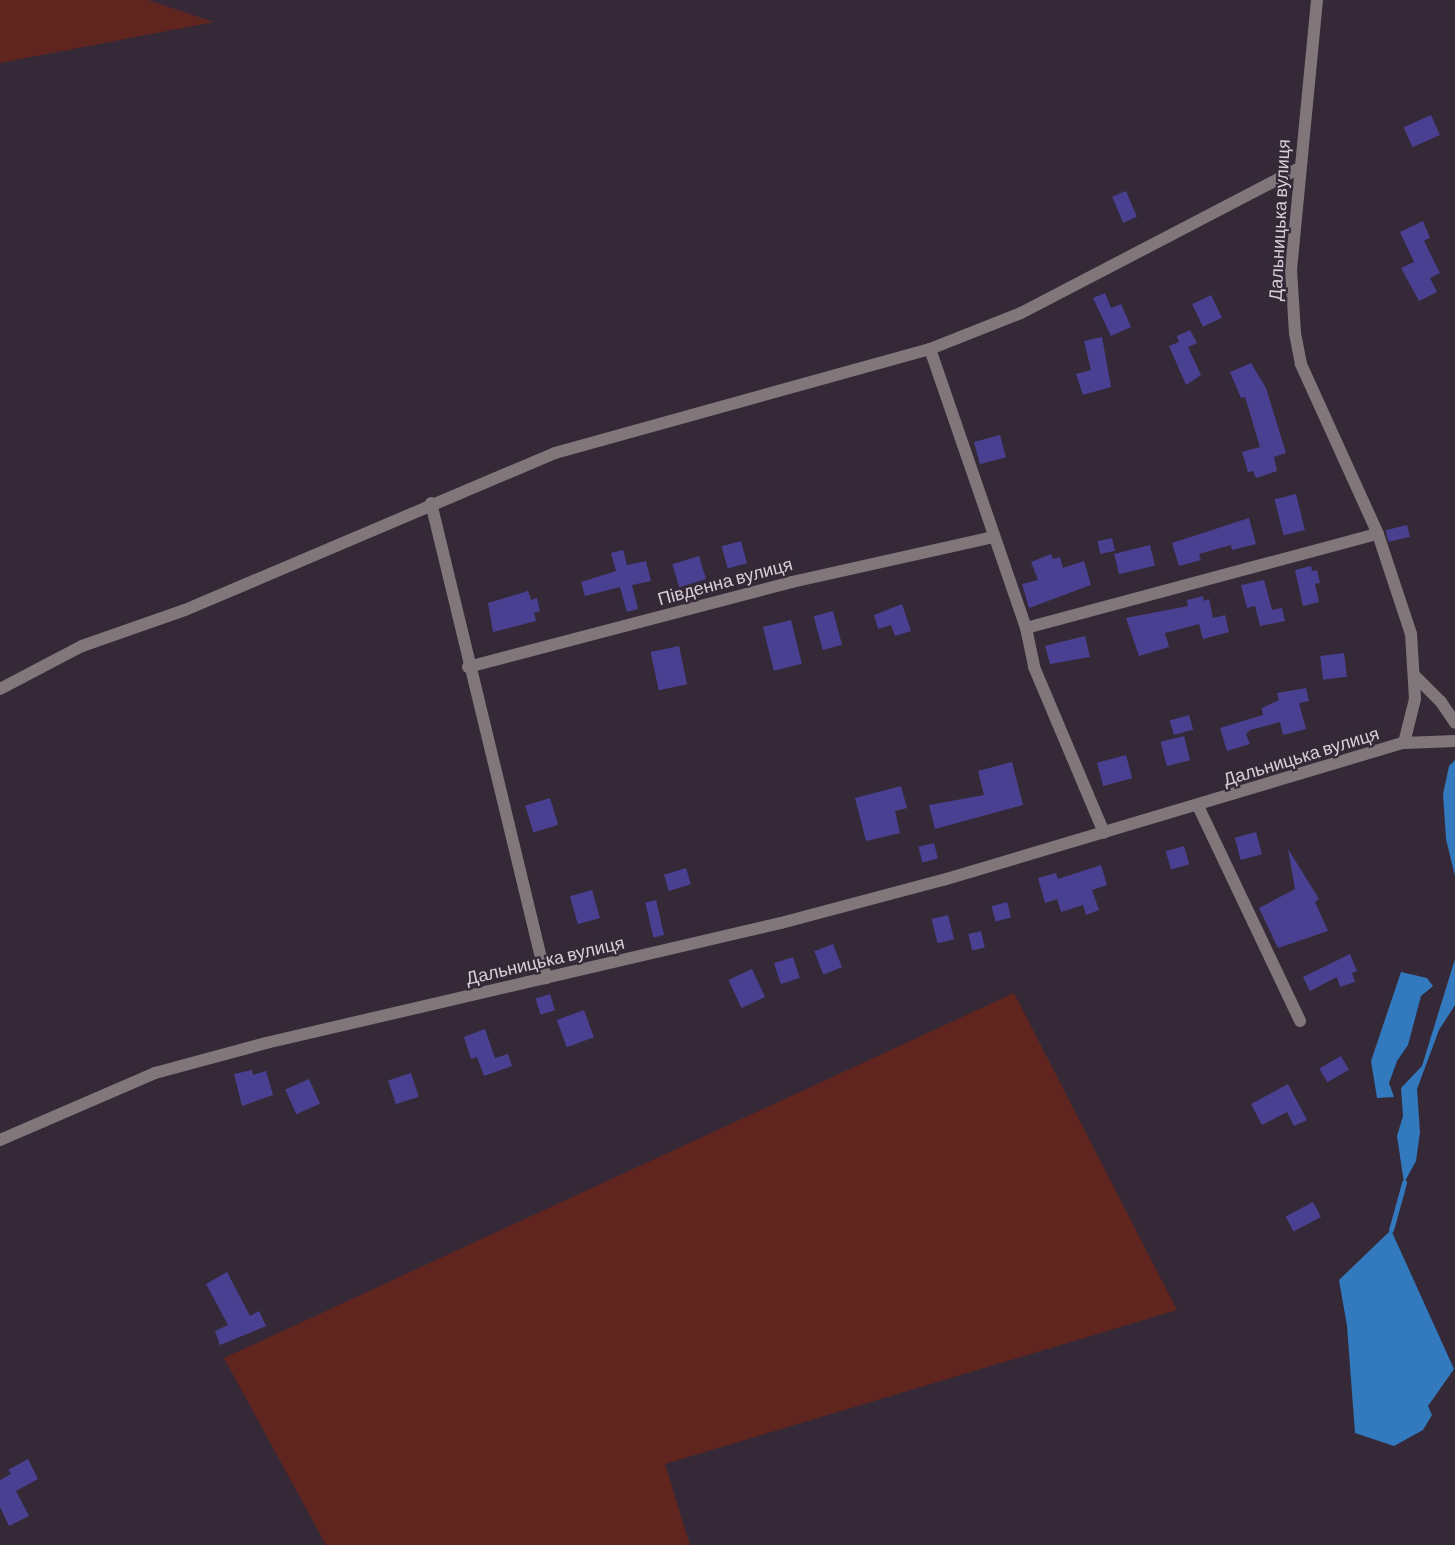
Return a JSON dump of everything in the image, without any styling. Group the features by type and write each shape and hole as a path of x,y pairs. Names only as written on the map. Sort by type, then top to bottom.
{"street":[{"name":"Дальницька вулиця","path":"0,1140 155,1073 266,1043 804,916 1198,806 1404,743 1416,677 1411,634 1378,534 1301,364 1295,333 1291,270 1299,168 1317,0"},
{"path":"0,689 82,646 186,610 431,503 555,453 930,349 1021,313 1299,168"},
{"path":"930,349 1026,628 1034,667 1104,832"},
{"path":"431,503 468,667 546,978"},
{"path":"1026,628 1378,534"},
{"name":"Південна вулиця","path":"468,667 792,582 994,537"},
{"path":"1416,677 1441,702 1455,723"},
{"path":"1404,743 1455,741"},
{"path":"1198,806 1300,1021"}],"shaded area":[{"path":"0,0 148,0 214,22 0,63"},
{"path":"1014,993 1177,1310 665,1464 690,1545 326,1545 224,1358"}],"water":[{"path":"1455,760 1455,876 1446,839 1443,794 1449,766"},
{"path":"1455,959 1455,1005 1439,1030 1417,1089 1420,1132 1416,1161 1404,1183 1397,1136 1403,1116 1401,1088 1422,1066"},
{"path":"1401,972 1427,978 1433,986 1421,996 1408,1045 1397,1061 1389,1083 1394,1097 1377,1098 1371,1061"},
{"path":"1391,1230 1454,1369 1428,1406 1432,1415 1423,1430 1394,1446 1355,1433 1347,1326 1339,1280"}],"building":[{"path":"1431,115 1440,135 1413,147 1404,127"},
{"path":"1126,191 1137,217 1123,223 1112,197"},
{"path":"1423,221 1430,238 1424,241 1440,273 1430,278 1437,292 1419,301 1401,268 1414,262 1400,232"},
{"path":"1105,293 1111,308 1121,304 1131,327 1111,336 1093,298"},
{"path":"1211,295 1222,317 1203,327 1192,304"},
{"path":"1190,330 1197,343 1188,347 1201,375 1186,385 1169,346 1179,342 1177,336"},
{"path":"1102,337 1111,387 1083,395 1076,374 1091,370 1084,341"},
{"path":"1251,363 1266,388 1286,453 1274,457 1277,471 1256,478 1253,471 1248,472 1242,452 1260,447 1245,397 1241,398 1230,372"},
{"path":"1000,435 1006,457 980,464 974,442"},
{"path":"1296,494 1305,530 1284,535 1275,499"},
{"path":"1249,518 1256,544 1232,550 1231,545 1199,554 1201,560 1179,566 1172,543"},
{"path":"1407,525 1410,537 1389,542 1386,530"},
{"path":"1112,538 1115,551 1100,554 1097,541"},
{"path":"741,541 747,563 728,568 722,546"},
{"path":"1150,545 1155,565 1119,574 1114,554"},
{"path":"623,550 627,565 646,561 651,581 632,585 638,609 627,612 620,587 585,596 581,582 616,571 611,553"},
{"path":"1051,554 1053,559 1060,557 1063,568 1084,561 1091,585 1029,608 1022,584 1038,580 1031,562"},
{"path":"699,556 706,579 679,587 672,564"},
{"path":"1311,566 1312,571 1317,570 1320,583 1315,584 1319,602 1303,606 1295,570"},
{"path":"1264,580 1272,610 1282,608 1285,621 1260,626 1255,606 1247,608 1241,585"},
{"path":"528,591 531,600 537,598 540,611 534,613 536,621 493,632 488,603"},
{"path":"1203,596 1204,601 1209,599 1213,618 1225,615 1229,632 1203,639 1199,624 1165,633 1169,647 1139,656 1126,618 1188,606 1187,600"},
{"path":"902,604 911,631 895,636 891,625 878,629 874,615"},
{"path":"833,611 842,645 823,650 814,616"},
{"path":"791,620 802,664 774,671 763,627"},
{"path":"1085,636 1090,657 1050,664 1045,646"},
{"path":"679,646 687,684 659,690 651,652"},
{"path":"1344,653 1347,677 1323,680 1320,656"},
{"path":"1306,688 1309,701 1299,703 1306,729 1283,735 1280,722 1250,730 1246,734 1250,744 1227,751 1220,728 1263,715 1262,708 1279,700 1277,693"},
{"path":"1189,715 1193,729 1174,735 1170,721"},
{"path":"1184,736 1190,760 1167,766 1161,742"},
{"path":"1126,755 1132,778 1103,786 1097,763"},
{"path":"1012,762 1023,805 935,829 929,805 984,795 978,771"},
{"path":"901,786 907,808 895,811 900,833 866,841 855,798"},
{"path":"550,798 558,825 533,832 525,806"},
{"path":"1256,832 1262,854 1241,860 1235,838"},
{"path":"934,843 938,859 922,862 918,847"},
{"path":"1184,846 1189,864 1171,870 1166,851"},
{"path":"1288,849 1319,899 1315,902 1328,931 1278,948 1259,908 1295,889"},
{"path":"1101,865 1107,885 1092,890 1099,910 1086,915 1083,905 1061,912 1057,899 1045,903 1038,878 1056,873 1058,879"},
{"path":"686,868 691,884 669,891 664,875"},
{"path":"592,890 600,918 578,924 570,896"},
{"path":"656,900 664,935 653,938 645,902"},
{"path":"1007,902 1011,917 996,922 992,906"},
{"path":"948,915 954,939 938,943 932,919"},
{"path":"981,931 985,948 972,950 968,934"},
{"path":"833,944 842,967 823,975 814,951"},
{"path":"1350,954 1357,971 1352,973 1355,982 1340,987 1337,977 1310,991 1303,977"},
{"path":"793,957 800,978 781,984 774,963"},
{"path":"752,969 765,997 742,1008 728,980"},
{"path":"550,994 555,1010 541,1015 536,998"},
{"path":"584,1010 594,1037 567,1047 557,1020"},
{"path":"485,1029 495,1058 508,1054 512,1066 484,1076 477,1057 471,1059 464,1037"},
{"path":"1341,1056 1349,1070 1327,1082 1319,1068"},
{"path":"252,1070 253,1075 266,1071 273,1095 242,1106 234,1074"},
{"path":"411,1073 419,1097 396,1104 388,1080"},
{"path":"309,1079 320,1104 296,1114 285,1090"},
{"path":"1288,1084 1307,1120 1294,1126 1287,1112 1262,1125 1251,1104"},
{"path":"1313,1202 1321,1217 1294,1232 1286,1217"},
{"path":"227,1272 250,1316 259,1311 266,1326 220,1345 215,1331 228,1325 206,1284"},
{"path":"28,1459 38,1479 16,1491 29,1516 9,1526 0,1507 0,1480 11,1474 8,1470"}],"waterway":[{"path":"1391,1230 1404,1183"}]}
